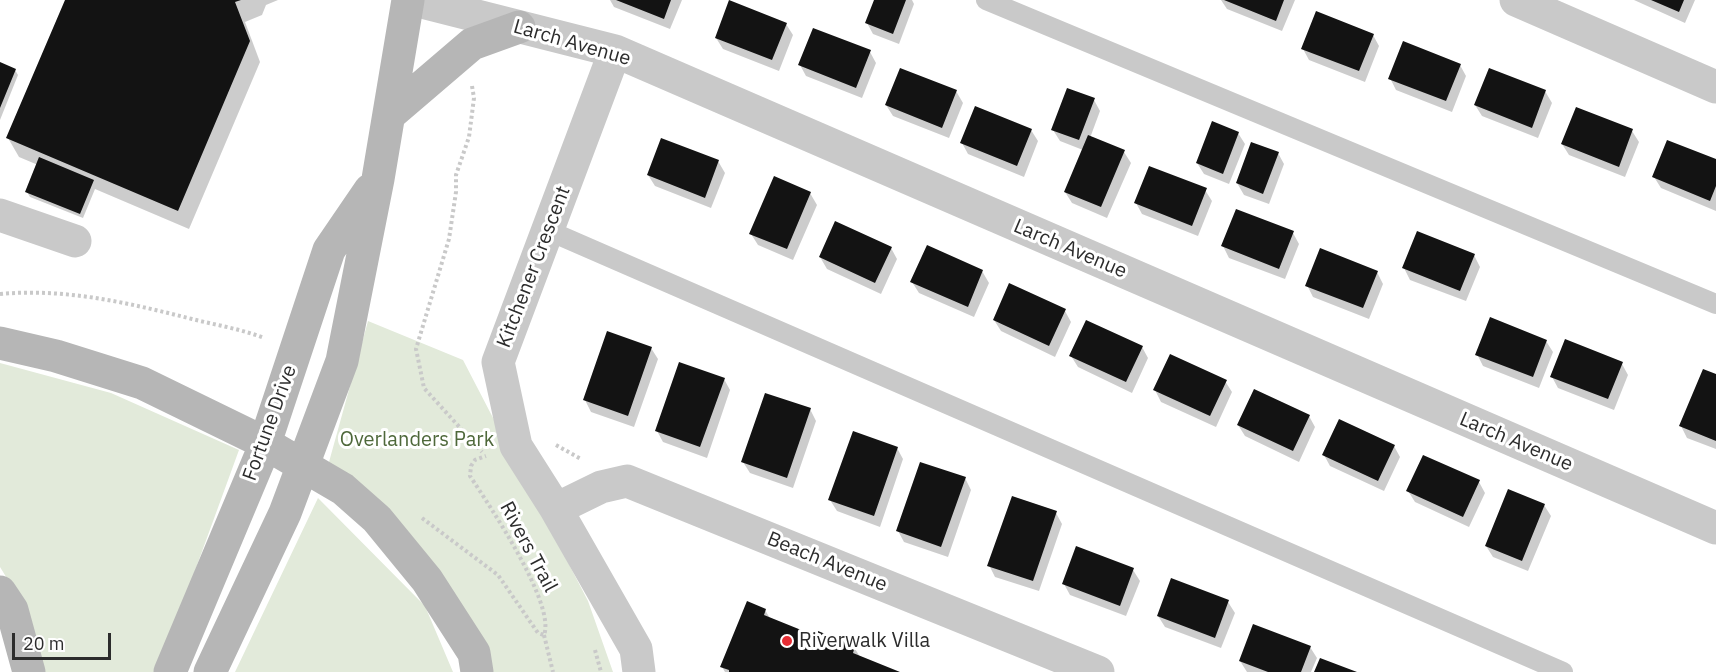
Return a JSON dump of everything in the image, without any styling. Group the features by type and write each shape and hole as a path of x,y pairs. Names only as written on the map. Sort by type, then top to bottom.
{"main road":[{"name":"Fortune Drive","path":"210,672 285,513 342,361 378,179 408,0"},
{"path":"388,115 472,44 519,27"},
{"name":"Fortune Drive","path":"170,672 261,454 329,250 378,179"},
{"path":"0,343 56,356 142,383 261,441 343,489 377,519 427,580 474,653 477,672"},
{"path":"0,592 12,610 29,672"}],"street":[{"name":"Larch Avenue","path":"414,0 615,51 1716,528"},
{"path":"1516,0 1716,87"},
{"name":"Kitchener Crescent","path":"615,51 498,362 516,446 556,509 636,649 639,672"},
{"path":"0,215 75,241"},
{"name":"Beach Avenue","path":"556,509 602,487 627,481 1098,672"}],"lane":[{"path":"986,0 1716,304"},
{"path":"548,230 1563,672"}],"path":[{"path":"0,294 52,293 120,302 252,333 271,340"},
{"path":"546,443 557,445 584,461"},
{"name":"Rivers Trail","path":"415,514 432,524 498,575 538,633 544,635 546,623 542,601 503,529 470,476 471,466 475,459 486,456"},
{"path":"544,635 553,672"}],"green space":[{"name":"Overlanders Park","path":"368,321 463,360 588,601 613,672 487,672 329,462"},
{"path":"0,363 111,393 239,450 158,672 38,672 24,606 0,567"},
{"path":"318,498 425,606 453,672 235,672"}],"building":[{"path":"65,0 241,0 235,2 250,41 178,211 6,138"},
{"path":"616,0 671,0 664,19"},
{"path":"729,0 787,23 772,60 715,38"},
{"path":"874,0 906,0 893,34 865,23"},
{"path":"1224,0 1284,0 1276,21"},
{"path":"1651,0 1684,0 1679,12"},
{"path":"1316,11 1374,34 1359,71 1301,49"},
{"path":"813,28 871,50 856,88 798,65"},
{"path":"1403,41 1461,64 1446,101 1388,79"},
{"path":"0,62 16,69 0,108"},
{"path":"900,68 957,90 942,128 885,105"},
{"path":"1489,68 1546,90 1532,128 1474,105"},
{"path":"1067,88 1095,98 1079,140 1051,130"},
{"path":"975,106 1032,129 1017,166 960,143"},
{"path":"1576,107 1633,129 1619,167 1561,144"},
{"path":"1212,121 1239,132 1223,174 1196,163"},
{"path":"1088,135 1125,150 1101,207 1064,192"},
{"path":"661,138 719,160 705,198 647,175"},
{"path":"1667,140 1716,159 1716,186 1710,201 1652,177"},
{"path":"1251,142 1279,152 1263,194 1236,183"},
{"path":"39,157 94,180 80,214 25,192"},
{"path":"1149,166 1207,188 1192,226 1134,203"},
{"path":"774,176 811,192 787,249 749,234"},
{"path":"1236,209 1294,231 1279,269 1221,246"},
{"path":"835,221 892,247 875,283 819,257"},
{"path":"1417,231 1475,254 1460,291 1402,268"},
{"path":"927,245 983,270 968,307 910,282"},
{"path":"1320,248 1378,271 1363,308 1305,286"},
{"path":"1009,283 1066,309 1049,346 993,320"},
{"path":"1490,317 1547,340 1533,377 1475,355"},
{"path":"1086,320 1143,346 1126,382 1069,356"},
{"path":"607,331 652,347 628,416 583,400"},
{"path":"1565,339 1623,362 1608,399 1550,377"},
{"path":"1170,354 1227,380 1210,416 1153,390"},
{"path":"679,362 725,378 700,447 655,431"},
{"path":"1703,369 1716,374 1716,441 1679,426"},
{"path":"1254,389 1310,415 1293,451 1237,425"},
{"path":"765,393 811,408 787,478 741,462"},
{"path":"1339,419 1395,445 1378,481 1322,455"},
{"path":"853,431 898,447 874,516 828,500"},
{"path":"1423,455 1480,480 1463,517 1406,491"},
{"path":"920,462 966,477 941,547 896,531"},
{"path":"1508,489 1545,504 1522,561 1485,546"},
{"path":"1012,496 1057,511 1033,581 987,566"},
{"path":"1076,546 1134,568 1120,606 1062,584"},
{"path":"1171,578 1229,600 1215,638 1157,616"},
{"name":"Riverwalk Villa","path":"747,601 766,609 764,615 816,636 818,631 855,646 853,653 900,672 729,672 720,667"},
{"path":"1253,624 1311,646 1301,672 1268,672 1239,661"},
{"path":"1320,658 1357,672 1314,672"}],"place":[{"name":"Riverwalk Villa","path":"787,641"}]}
